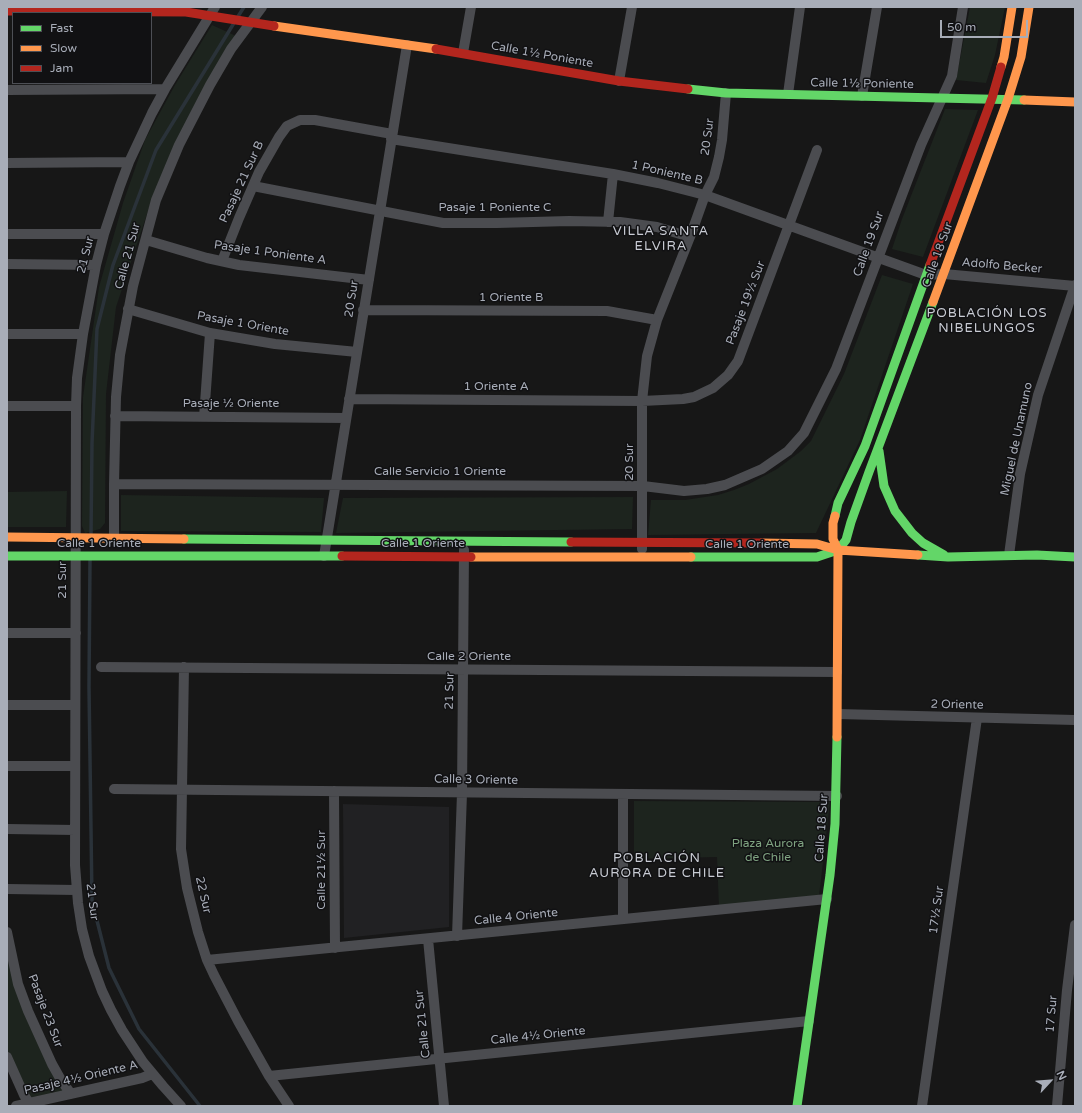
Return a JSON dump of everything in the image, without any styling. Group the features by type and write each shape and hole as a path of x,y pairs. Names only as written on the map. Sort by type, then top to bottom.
{"street":[{"name":"Calle 21 Sur","path":"114,538 115,416 120,355 128,309 156,200 179,145 210,85 246,22 262,7"},
{"path":"464,53 471,7"},
{"path":"619,82 632,7"},
{"path":"788,94 800,7"},
{"path":"862,96 877,7"},
{"name":"Calle 19 Sur","path":"762,469 788,451 804,433 836,369 921,145 952,76 963,7"},
{"name":"Calle 18 Sur","path":"797,1106 827,899 833,852 837,796 838,550 833,539 833,523 838,503 865,446 926,275 992,98 1004,57 1012,7"},
{"name":"Calle 18 Sur","path":"838,550 846,540 879,445 1008,99 1020,57 1029,7"},
{"name":"Calle 1½ Poniente","path":"7,11 187,10 215,13 246,22 464,53 619,82 726,93 992,98 1075,102"},
{"name":"21 Sur","path":"182,1106 152,1074 122,1030 102,991 89,956 82,929 76,890 76,633 86,556 81,538 76,406 77,378 83,334 96,265 104,234 129,162 165,89 215,13"},
{"name":"20 Sur","path":"324,556 407,45"},
{"path":"7,90 165,89"},
{"name":"20 Sur","path":"642,557 642,401 647,356 657,320 690,238 705,195 714,177 719,156 726,93"},
{"name":"1 Poniente B","path":"279,137 288,126 300,120 307,119 392,136 658,183 705,195 926,275"},
{"name":"Pasaje 21 Sur B","path":"222,261 253,186 279,137"},
{"name":"Pasaje 19½ Sur","path":"642,401 694,397 713,388 728,376 734,368 742,352 817,150"},
{"path":"7,163 129,162"},
{"path":"608,222 612,174"},
{"name":"Pasaje 1 Poniente C","path":"253,186 443,222 608,222 647,225 690,238"},
{"path":"7,234 104,234"},
{"name":"Pasaje 1 Poniente A","path":"146,240 222,261 368,280"},
{"path":"7,264 96,265"},
{"name":"Adolfo Becker","path":"926,275 944,274 1075,286"},
{"name":"Miguel de Unamuno","path":"1009,555 1020,474 1038,395 1075,286"},
{"name":"Pasaje 1 Oriente","path":"128,309 210,333 275,344 357,352"},
{"name":"1 Oriente B","path":"364,310 606,311 657,320"},
{"path":"204,417 210,333"},
{"path":"7,334 83,334"},
{"name":"1 Oriente A","path":"349,399 642,401"},
{"path":"7,406 76,406"},
{"name":"Pasaje ½ Oriente","path":"115,416 346,418"},
{"path":"879,445 881,472 889,499 895,511 903,523 923,543 948,557"},
{"name":"Calle Servicio 1 Oriente","path":"114,484 643,486 684,491 707,489 725,485 762,469"},
{"name":"Calle 1 Oriente","path":"7,537 326,541 777,542 817,544 838,550 948,557 1037,555 1075,557"},
{"name":"21 Sur","path":"462,792 465,541"},
{"name":"Calle 1 Oriente","path":"7,556 817,557 838,550"},
{"path":"7,633 76,633"},
{"name":"Calle 2 Oriente","path":"101,667 837,672"},
{"name":"22 Sur","path":"184,667 182,849 184,873 192,910 207,960 229,1006 269,1076 289,1106"},
{"path":"7,705 75,705"},
{"name":"2 Oriente","path":"838,714 1075,720"},
{"name":"17½ Sur","path":"922,1106 977,718"},
{"path":"7,766 75,766"},
{"name":"Calle 3 Oriente","path":"114,789 837,796"},
{"name":"Calle 21½ Sur","path":"334,791 335,948"},
{"path":"457,936 462,792"},
{"path":"623,794 624,919"},
{"path":"7,829 75,830"},
{"path":"7,889 76,890"},
{"name":"Calle 4 Oriente","path":"207,960 827,899"},
{"name":"17 Sur","path":"1057,1106 1071,990 1075,924"},
{"name":"Pasaje 23 Sur","path":"7,932 18,984 28,1011 52,1064 71,1094"},
{"name":"Calle 21 Sur","path":"428,939 444,1106"},
{"name":"Calle 4½ Oriente","path":"269,1076 809,1021"},
{"path":"7,1057 29,1103"},
{"name":"Pasaje 4½ Oriente A","path":"16,1106 142,1078 152,1074"}],"shaded area":[{"path":"343,804 449,807 449,927 344,938"}],"green space":[{"path":"970,7 1005,7 995,55 986,83 956,80"},
{"path":"212,25 236,36 154,193 116,307 106,394 105,523 100,529 85,533 82,526 83,397 99,287 123,203 145,140 175,85"},
{"path":"945,109 978,110 923,257 892,249 902,219"},
{"path":"882,275 913,284 860,440 816,533 648,535 651,500 685,500 718,495 734,490 777,469 801,451 811,441 844,374"},
{"path":"67,491 66,527 7,527 7,492"},
{"path":"121,495 324,498 321,532 121,531"},
{"path":"633,497 632,529 336,533 343,498"},
{"name":"Plaza Aurora de Chile","path":"634,801 830,802 819,896 719,907 717,857 634,859"},
{"path":"7,932 18,984 71,1094 29,1103 7,1057"}],"waterway":[{"path":"237,18 244,7"},
{"path":"91,535 92,443 97,329 113,265 156,150 234,23"},
{"path":"90,560 89,687 92,901 109,968 139,1029 200,1106"}],"traffic: fast":[{"path":"688,89 726,93 1024,100"},
{"path":"835,516 838,503 865,446 930,265"},
{"path":"691,557 817,557 838,550 846,540 869,472 933,302"},
{"path":"879,451 884,486 895,511 912,533 923,543 944,555"},
{"path":"184,539 571,542"},
{"path":"918,555 948,557 1037,555 1075,557"},
{"path":"7,556 342,556"},
{"path":"797,1106 830,875 835,824 837,737"}],"traffic: slow":[{"path":"1001,67 1012,7"},
{"path":"933,302 1008,99 1021,57 1029,7"},
{"path":"274,26 436,49"},
{"path":"1024,100 1075,102"},
{"path":"835,516 833,523 833,539 838,550 837,737"},
{"path":"7,537 184,539"},
{"path":"762,543 817,544 838,550 918,555"},
{"path":"471,557 691,557"}],"traffic: jam":[{"path":"7,11 186,12 274,26"},
{"path":"436,49 619,81 688,89"},
{"path":"930,265 992,98 1001,67"},
{"path":"571,542 762,543"},
{"path":"342,556 471,557"}],"district":[{"name":"VILLA SANTA ELVIRA","path":"661,240"},
{"name":"POBLACIÓN LOS NIBELUNGOS","path":"987,322"},
{"name":"POBLACIÓN AURORA DE CHILE","path":"657,866"}]}
